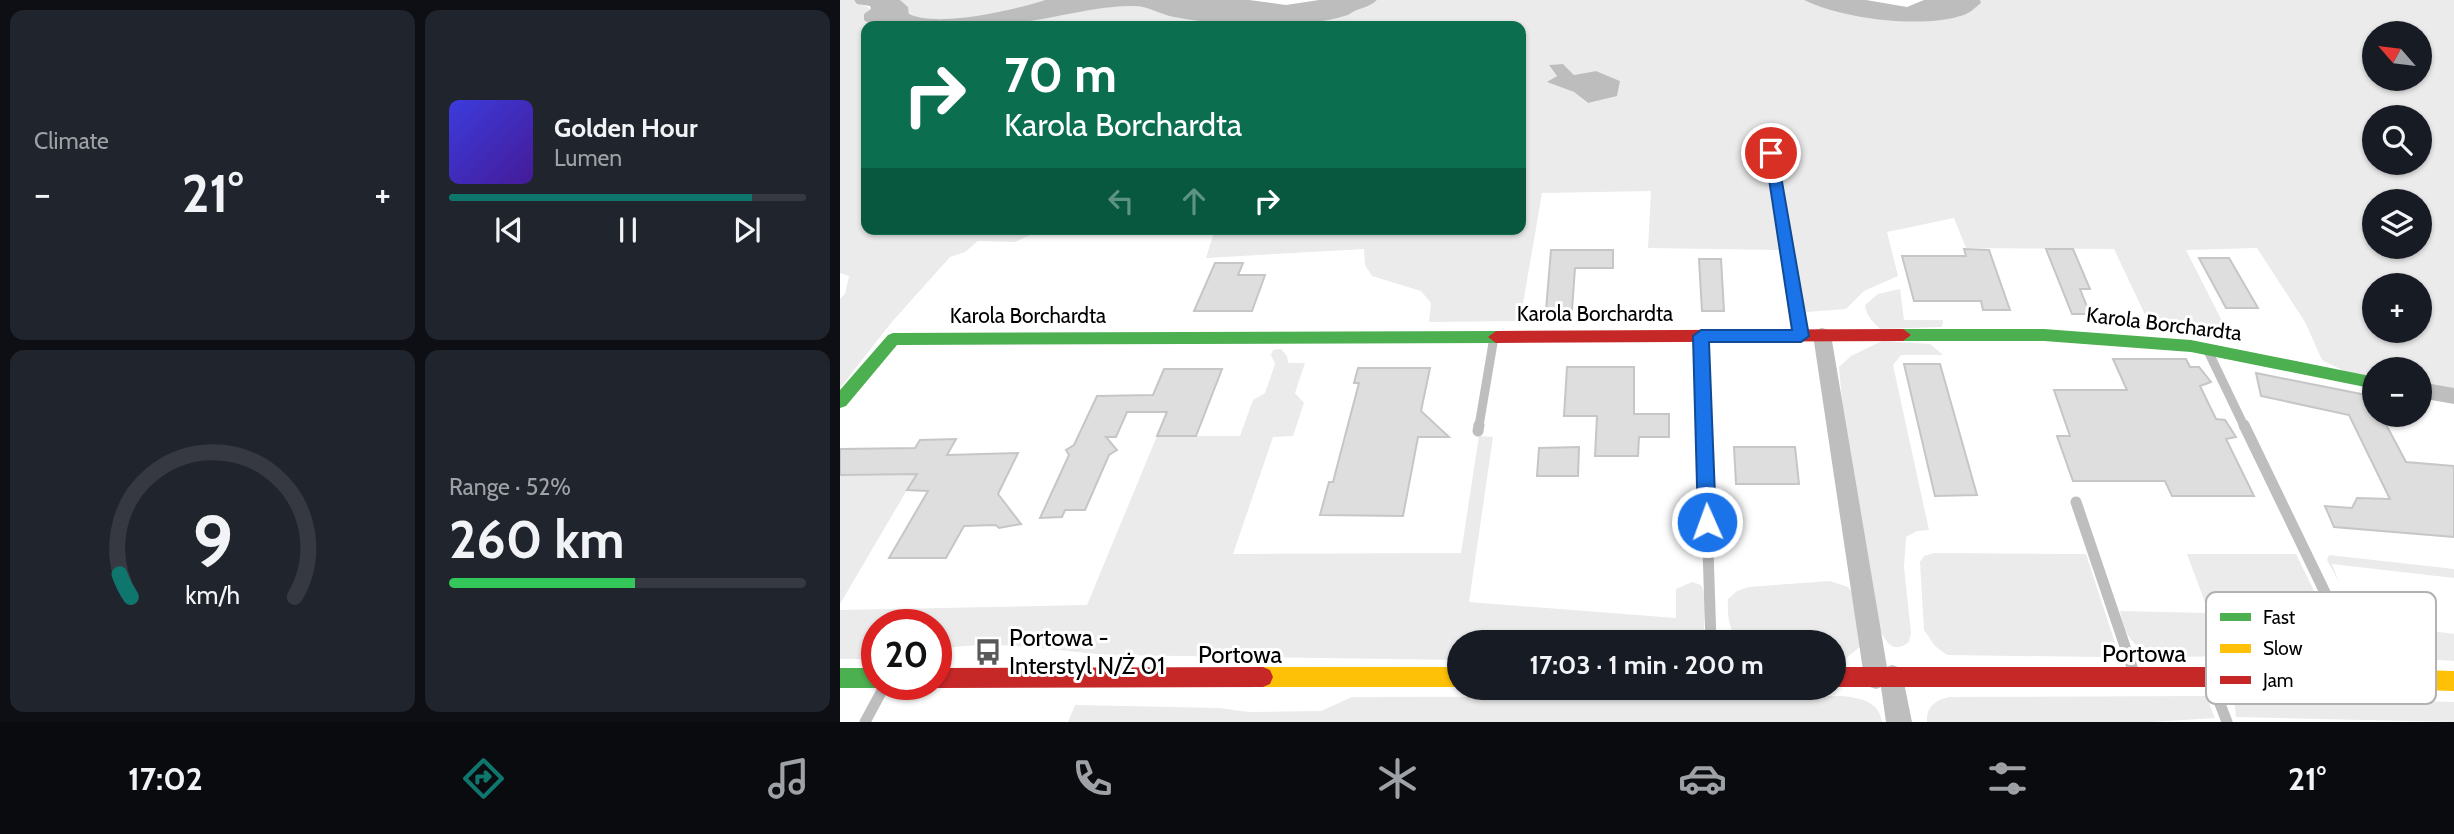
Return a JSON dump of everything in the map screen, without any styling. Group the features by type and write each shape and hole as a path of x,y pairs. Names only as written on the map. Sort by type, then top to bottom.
{"street":[{"name":"Karola Borchardta","path":"840,401 893,339 2044,335 2158,342 2207,349 2362,380"},
{"path":"1811,336 1884,677 1899,722"},
{"path":"2432,392 2454,396"},
{"name":"Portowa","path":"952,678 1447,677"},
{"name":"Portowa","path":"1846,677 2206,677"},
{"path":"840,678 861,678"},
{"name":"Portowa","path":"2436,680 2454,681"}],"lane":[{"path":"1771,153 1811,336"},
{"path":"1701,336 1711,630"},
{"path":"1478,432 1494,337"},
{"path":"2207,349 2326,592"},
{"path":"2076,502 2136,677"},
{"path":"865,722 877,700"},
{"path":"2220,704 2227,722"}],"shaded area":[{"path":"840,0 854,0 871,9 864,19 867,21 861,21 861,235 1030,235 1015,242 978,241 965,252 950,257 891,323 840,388 840,299 845,294 849,276 840,273"},
{"path":"854,0 900,0 908,7 909,14 939,19 996,13 1045,0 1249,0 1286,5 1319,0 1377,0 1348,15 1322,21 1205,21 1174,17 1133,6 1029,21 866,21 864,14 871,9 870,6 857,4"},
{"path":"900,0 1045,0 996,13 939,19 909,14 908,7"},
{"path":"1377,0 1804,0 1836,12 1909,21 1958,17 1967,14 1981,3 1980,0 2454,0 2454,390 2432,387 2432,357 2362,357 2362,375 2350,374 2322,360 2305,322 2257,248 2186,250 2223,323 2229,341 2177,335 2149,323 2114,249 1966,248 1954,218 1887,232 1898,276 1864,291 1846,309 1807,312 1801,307 1785,213 1776,213 1781,250 1648,248 1651,191 1542,193 1520,321 1429,322 1431,303 1421,291 1372,276 1365,265 1364,249 1206,258 1213,235 1526,235 1526,21 1323,21 1348,15","holes":["1563,64 1574,75 1596,71 1620,81 1597,101 1587,103 1574,92 1548,82 1557,76 1549,65"]},
{"path":"1804,0 1866,0 1907,7 1924,0 1980,0 1981,3 1964,15 1947,19 1905,21 1861,17 1820,7"},
{"path":"1105,7 1151,7 1171,16 1202,21 1016,21"},
{"path":"1563,64 1574,75 1596,71 1620,81 1617,96 1588,103 1574,92 1547,82 1557,76 1549,65"},
{"path":"1900,289 1904,320 1943,320 1942,327 1880,329 1868,315 1865,305 1878,294"},
{"path":"1882,341 1930,344 1943,355 1901,355 1893,365 1929,530 1917,531 1906,537 1904,567 1911,633 1909,642 1898,647 1887,642 1878,626 1847,456 1839,367 1851,356"},
{"path":"1281,349 1287,356 1288,363 1305,363 1295,393 1304,403 1293,436 1273,437 1233,554 1461,553 1479,436 1493,437 1469,602 1676,618 1676,589 1692,582 1701,585 1706,597 1704,630 1447,630 1447,660 1110,655 1023,646 952,648 952,609 889,609 1087,605 1157,436 1240,436 1253,400 1265,393 1275,364 1271,355 1273,350"},
{"path":"917,474 907,490 840,604 840,475"},
{"path":"1934,553 2086,554 2115,643 2115,653 2100,657 1947,655 1935,646 1924,630 1920,562 1924,556"},
{"path":"2187,554 2296,554 2315,592 2206,592 2206,605"},
{"path":"2329,555 2454,569 2454,578 2332,564 2339,582 2327,560"},
{"path":"1830,581 1848,587 1853,594 1861,646 1846,658 1846,630 1732,630 1728,599 1737,591 1749,587"},
{"path":"840,610 861,610 861,659 840,659"},
{"path":"2120,611 2206,613 2206,657 2164,657 2146,651 2129,636"},
{"path":"2436,631 2454,634 2454,661 2436,660"},
{"path":"2206,696 2206,704 2209,704 2215,718 2152,722 1927,722 1932,705 1949,697"},
{"path":"1352,697 1447,697 1447,700 1846,700 1846,697 1873,705 1882,722 1068,722 1075,705 1219,708 1249,712 1321,711"},
{"path":"2454,702 2454,722 2236,717 2234,704"}],"building":[{"path":"1964,249 1989,250 2010,310 1983,310 1981,301 1914,301 1902,256 1966,256"},
{"path":"2046,249 2073,249 2090,289 2080,289 2090,314 2072,314"},
{"path":"1551,250 1613,250 1613,268 1575,268 1572,310 1546,310"},
{"path":"2199,258 2229,258 2258,308 2226,308"},
{"path":"1699,259 1721,259 1724,311 1702,311"},
{"path":"1215,263 1243,263 1238,275 1265,275 1252,311 1194,311"},
{"path":"2113,359 2186,359 2190,367 2199,367 2211,382 2200,386 2216,419 2225,420 2236,437 2226,439 2254,496 2172,496 2165,481 2073,481 2057,436 2070,436 2054,390 2127,390"},
{"path":"1904,364 1940,364 1977,495 1935,496"},
{"path":"1567,367 1634,367 1634,414 1669,414 1669,437 1639,437 1638,456 1595,456 1597,416 1564,416"},
{"path":"1358,368 1430,368 1421,411 1449,437 1418,437 1403,516 1320,515 1329,482 1333,482 1359,383 1354,383"},
{"path":"1164,369 1222,369 1196,436 1157,436 1167,412 1127,412 1116,437 1106,437 1117,450 1109,455 1085,510 1065,510 1062,517 1040,518 1069,455 1066,450 1074,445 1097,396 1153,395"},
{"path":"2256,373 2362,394 2362,427 2387,427 2406,462 2454,466 2454,537 2334,527 2325,506 2352,508 2357,498 2390,499 2349,415 2261,396"},
{"path":"956,439 947,455 1018,453 998,494 1021,524 999,528 996,525 964,526 946,558 889,558 928,491 907,490 917,474 840,475 840,449 915,448 920,440"},
{"path":"1579,447 1578,476 1537,476 1539,448"},
{"path":"1734,447 1795,447 1799,484 1736,484"}],"traffic: fast":[{"path":"1903,335 2044,335 2191,346 2362,380"},
{"path":"840,401 893,339 1496,337"},
{"path":"840,678 861,678"}],"traffic: slow":[{"path":"1263,677 1447,677"},
{"path":"2436,681 2454,681"}],"traffic: jam":[{"path":"1496,337 1903,335"},
{"path":"952,678 1263,677"},
{"path":"1846,677 2206,677"}],"place":[{"name":"Portowa - Interstyl N/Ż 01","path":"988,652"}],"route":[{"path":"1707,522 1701,336 1801,336 1771,153"}]}
